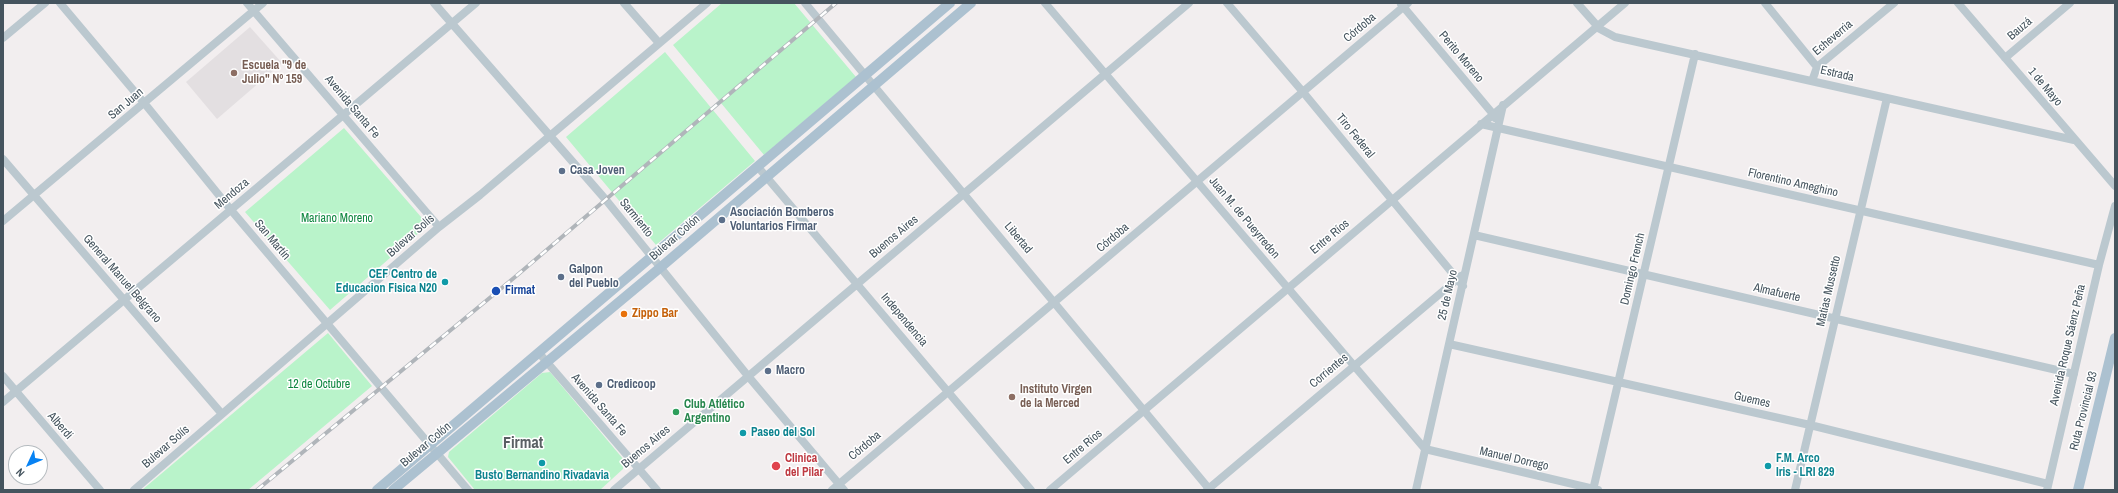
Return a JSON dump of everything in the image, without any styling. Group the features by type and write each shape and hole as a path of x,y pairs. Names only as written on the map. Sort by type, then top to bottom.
{"main road":[{"name":"Bulevar Colón","path":"393,490 433,450 539,353 950,3"},
{"name":"Bulevar Colón","path":"377,490 433,450 546,362 661,267 971,3"},
{"name":"Ruta Provincial 93","path":"2078,490 2115,338"}],"street":[{"path":"3,38 45,3"},
{"name":"San Martín","path":"60,3 145,104 231,210 468,490"},
{"name":"Avenida Santa Fe","path":"247,3 439,227"},
{"name":"San Juan","path":"3,221 145,104 263,3"},
{"name":"Sarmiento","path":"434,3 551,135 841,487"},
{"name":"Mendoza","path":"3,402 476,3"},
{"path":"624,3 659,43"},
{"name":"Bulevar Solís","path":"134,490 439,227 480,195 707,3"},
{"name":"Libertad","path":"805,3 965,193 1209,490"},
{"name":"Juan M. de Pueyrredon","path":"1045,3 1425,449"},
{"name":"Buenos Aires","path":"614,490 1189,3"},
{"name":"Tiro Federal","path":"1227,3 1303,92 1463,286"},
{"name":"Estrada","path":"1577,3 1597,26 1608,35 2074,140"},
{"name":"Entre Ríos","path":"1050,490 1625,3"},
{"path":"1765,3 1817,67"},
{"name":"Echeverria","path":"1812,81 1817,67 1894,3"},
{"name":"1 de Mayo","path":"1958,3 2115,186"},
{"name":"Bauzá","path":"2005,58 2070,3"},
{"name":"Córdoba","path":"832,490 841,487 948,392 1303,92 1404,4"},
{"name":"Perito Moreno","path":"1404,4 1493,114 1498,128"},
{"name":"Domingo French","path":"1595,490 1618,382 1695,54"},
{"name":"Matias Mussetto","path":"1795,490 1887,98"},
{"name":"25 de Mayo","path":"1416,490 1503,105"},
{"name":"Florentino Ameghino","path":"1481,124 2099,265"},
{"name":"General Manuel Belgrano","path":"3,159 222,414"},
{"name":"Independencia","path":"758,167 1031,490"},
{"name":"Avenida Roque Sáenz Peña","path":"2048,487 2099,265 2115,206"},
{"name":"Almafuerte","path":"1474,235 2074,374"},
{"name":"Corrientes","path":"1209,490 1466,271"},
{"name":"Guemes","path":"1449,344 1810,425 2048,487"},
{"name":"Avenida Santa Fe","path":"539,353 657,490"},
{"name":"Alberdi","path":"3,376 100,490"},
{"name":"Manuel Dorrego","path":"1425,449 1595,490"}],"shaded area":[{"name":"Escuela \"9 de Julio\" Nº 159","path":"250,27 282,63 217,119 186,82"}],"green space":[{"path":"722,3 794,3 856,77 764,155 673,45"},
{"path":"665,52 755,161 656,245 566,137"},
{"name":"Mariano Moreno","path":"344,128 428,225 330,310 245,212"},
{"name":"12 de Octubre","path":"328,333 372,386 248,490 142,490"},
{"path":"550,372 624,460 623,469 600,490 475,490 448,457 449,452 542,373"}],"railway":[{"path":"257,490 515,277 836,3"}],"place":[{"name":"Escuela \"9 de Julio\" Nº 159","path":"234,73"},
{"name":"Casa Joven","path":"562,171"},
{"name":"Asociación Bomberos Voluntarios Firmar","path":"722,220"},
{"name":"Galpon del Pueblo","path":"561,277"},
{"name":"CEF Centro de Educacion Fisica N20","path":"445,282"},
{"name":"Firmat","path":"496,291"},
{"name":"Zippo Bar","path":"624,314"},
{"name":"Macro","path":"768,371"},
{"name":"Credicoop","path":"599,385"},
{"name":"Instituto Virgen de la Merced","path":"1012,397"},
{"name":"Club Atlético Argentino","path":"676,412"},
{"name":"Paseo del Sol","path":"743,433"},
{"name":"Busto Bernandino Rivadavia","path":"542,463"},
{"name":"Clinica del Pilar","path":"776,466"},
{"name":"F.M. Arco Iris - LRI 829","path":"1768,466"}],"district":[{"name":"Firmat","path":"523,444"}]}
